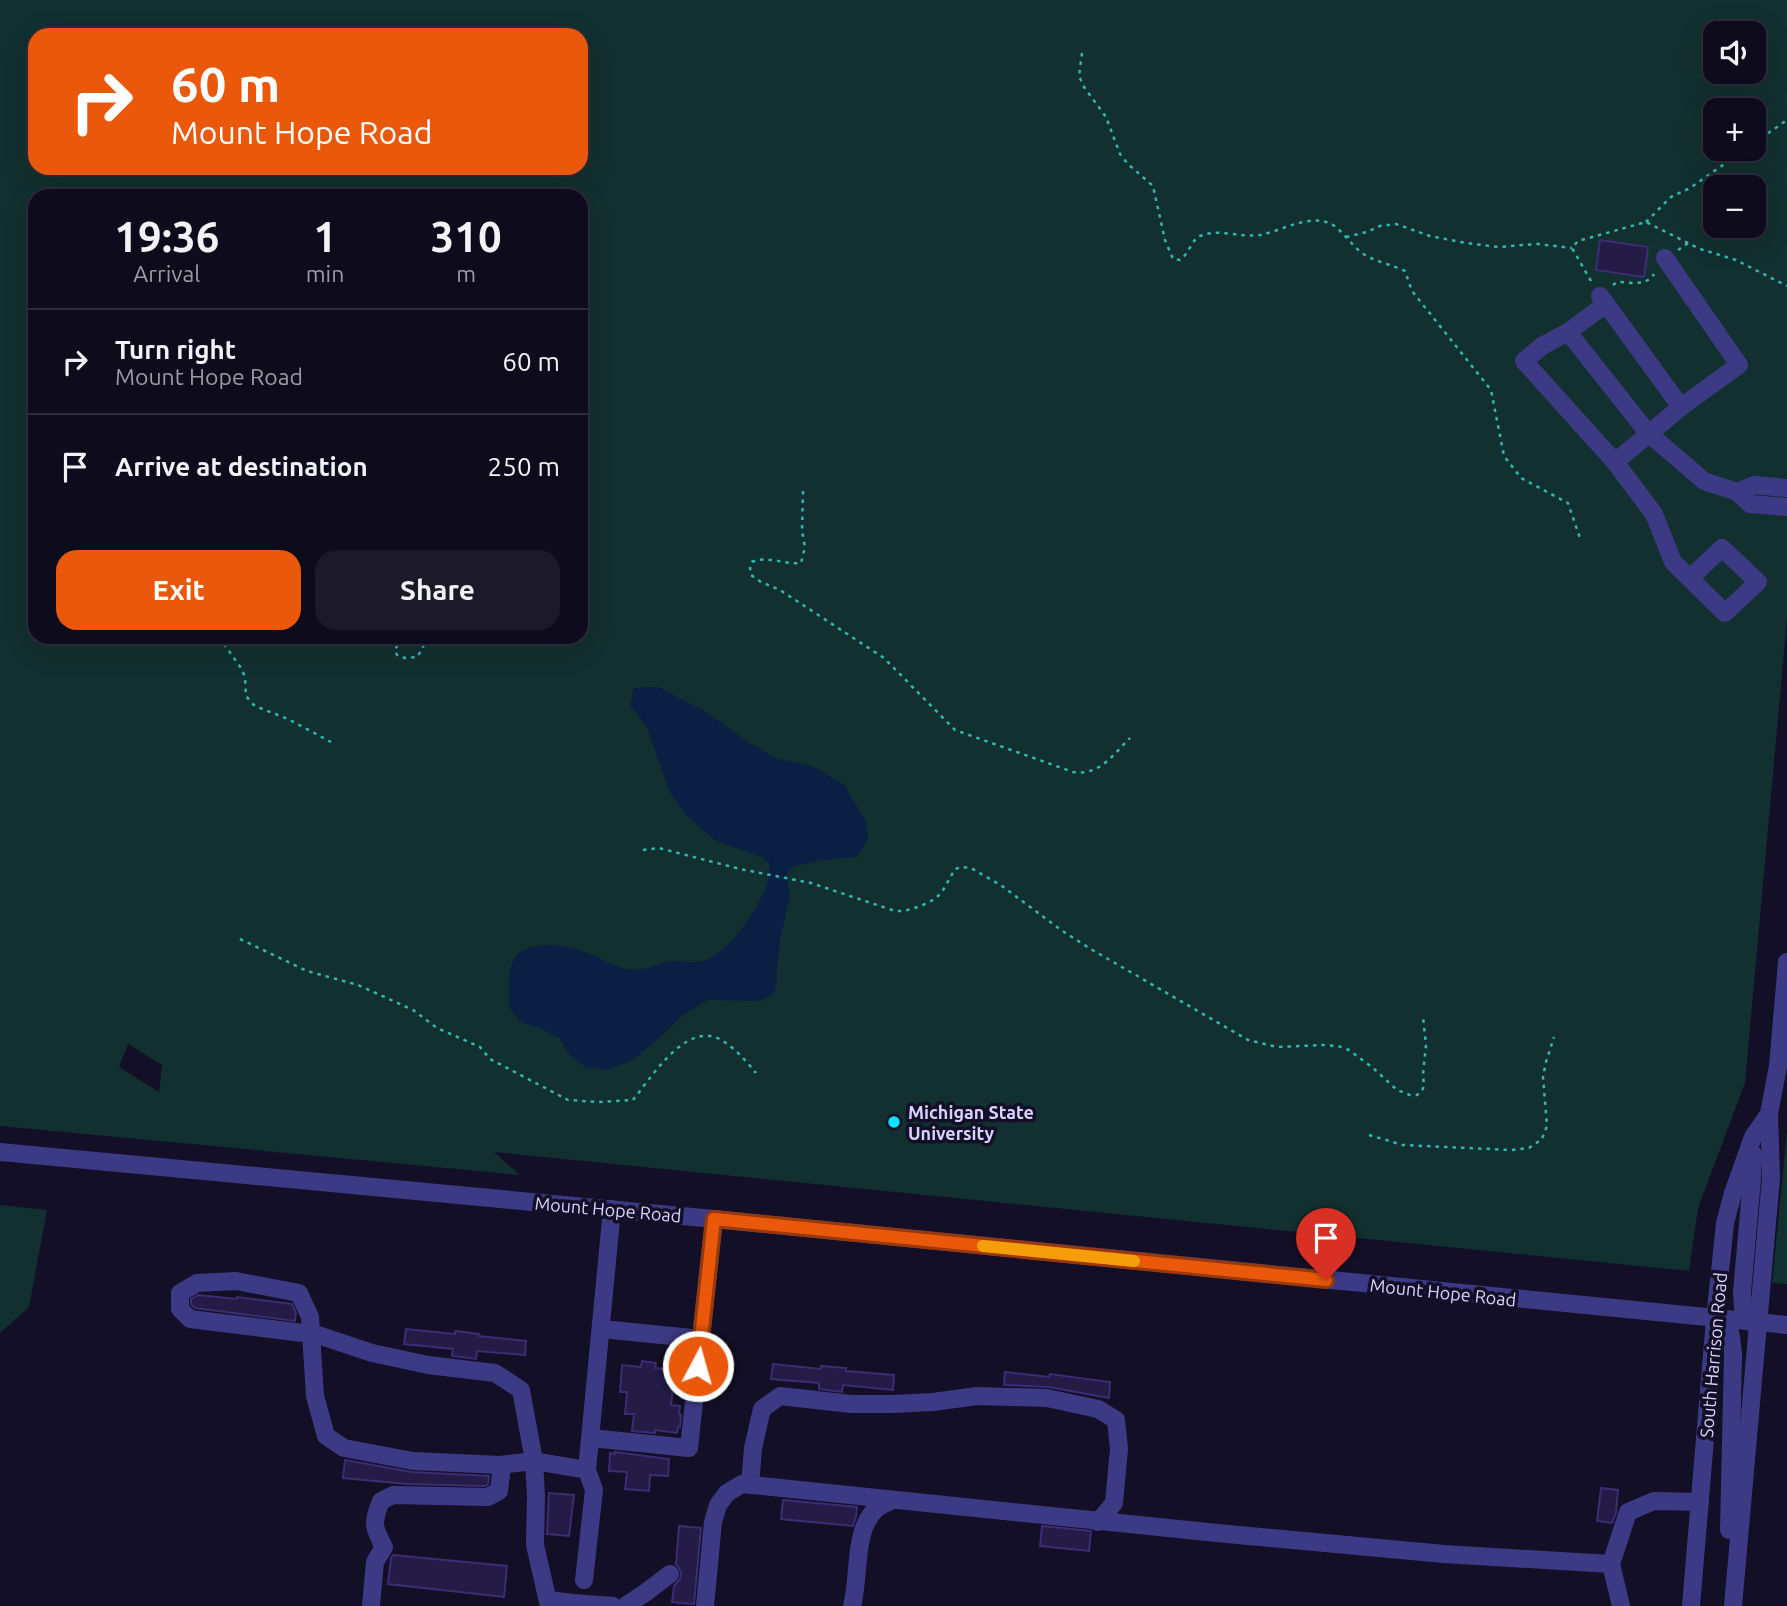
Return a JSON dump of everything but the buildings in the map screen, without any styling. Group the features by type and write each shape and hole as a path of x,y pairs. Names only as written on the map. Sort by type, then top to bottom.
{"street":[{"path":"1615,461 1738,365 1665,258"},
{"path":"1681,407 1603,300 1568,332 1542,346 1524,361 1615,461 1654,514 1673,562 1690,578"},
{"path":"1568,332 1648,433 1704,481 1737,492 1749,504 1787,507"},
{"path":"1737,492 1754,485 1787,488"},
{"name":"South Harrison Road","path":"1734,1597 1753,1322 1771,1178 1769,1114 1778,1066 1787,962"},
{"name":"South Harrison Road","path":"1691,1606 1721,1319 1725,1223 1753,1137 1769,1114"},
{"path":"1753,1137 1742,1292 1743,1308 1753,1322"},
{"name":"Mount Hope Road","path":"0,1152 612,1209 1787,1325"},
{"path":"584,1580 594,1490 587,1470 612,1209"},
{"path":"591,1438 689,1448 714,1219"},
{"path":"587,1470 534,1461 502,1465 413,1461 344,1448 326,1436 315,1396 311,1334 310,1317 299,1293 236,1281 197,1283 180,1293 180,1309 190,1319 311,1334 372,1353 428,1365 495,1373 521,1390 534,1461 535,1545 549,1603 613,1606"},
{"path":"1721,1319 1731,1337 1733,1354 1728,1566 1734,1597"},
{"path":"602,1329 701,1339"},
{"path":"750,1485 753,1448 762,1409 780,1396 851,1404 933,1402 977,1396 1047,1398 1098,1409 1115,1420 1119,1449 1114,1503 1098,1522"},
{"path":"371,1606 375,1562 384,1547 375,1531 376,1514 381,1501 393,1495 488,1497 499,1490 502,1465"},
{"path":"705,1606 713,1522 718,1505 727,1493 742,1484 1098,1522 1444,1554 1611,1564"},
{"path":"852,1606 863,1530 876,1510 891,1501"},
{"path":"1621,1606 1611,1564 1629,1512 1654,1502 1700,1502"},
{"path":"625,1606 670,1574"}],"path":[{"path":"1082,54 1079,76 1105,117 1120,154 1153,186 1165,240 1173,259 1180,260 1186,256 1199,236 1258,235 1319,220 1333,225 1363,254 1405,271 1412,291 1491,390 1504,456 1521,478 1568,503 1581,541"},
{"path":"1766,135 1787,120"},
{"path":"1646,222 1671,197 1690,188 1729,161"},
{"path":"1345,237 1396,224 1430,236 1466,243 1498,247 1537,244 1572,248"},
{"path":"1603,300 1617,282 1651,280 1665,258"},
{"path":"803,491 802,531 805,547 801,563 758,559 752,562 751,575 780,590 884,658 955,730 1083,774 1104,764 1130,738"},
{"path":"224,644 241,668 245,677 246,696 255,706 288,719 331,742"},
{"path":"398,644 395,651 397,656 405,658 417,657 423,644"},
{"path":"643,849 659,848 799,880 895,911 921,906 942,892 955,869 971,868 1002,886 1089,948 1248,1040 1277,1047 1338,1046 1349,1050 1397,1090 1410,1095 1417,1095 1424,1086 1426,1045 1423,1017"},
{"path":"240,939 307,971 358,985 413,1010 437,1028 480,1047 490,1059 568,1100 633,1100 668,1056 690,1039 710,1036 741,1054 755,1073"},
{"path":"1369,1135 1403,1145 1511,1150 1529,1148 1542,1139 1546,1126 1543,1077 1554,1037"}],"green space":[{"name":"Michigan State University","path":"0,0 1787,0 1787,619 1745,1083 1698,1208 1689,1271 494,1152 520,1175 0,1126","holes":["128,1044 162,1065 159,1092 119,1067"]},
{"path":"1787,1131 1787,1284 1772,1283"},
{"path":"0,1205 47,1210 29,1307 0,1333"}],"water":[{"path":"659,687 707,713 775,758 814,767 844,785 866,821 868,839 857,857 821,860 795,866 786,874 790,896 781,935 774,993 760,1001 708,1000 683,1015 634,1059 608,1070 585,1067 570,1055 559,1038 520,1022 509,1007 510,970 519,953 544,945 563,946 634,970 671,961 705,960 724,949 743,927 753,913 768,881 770,864 763,858 715,840 687,816 669,791 647,727 630,705 634,688"}],"slow traffic":[{"path":"983,1246 1134,1261"}],"place":[{"name":"Michigan State University","path":"894,1122"}],"route":[{"path":"698,1366 714,1219 1326,1280"}]}
